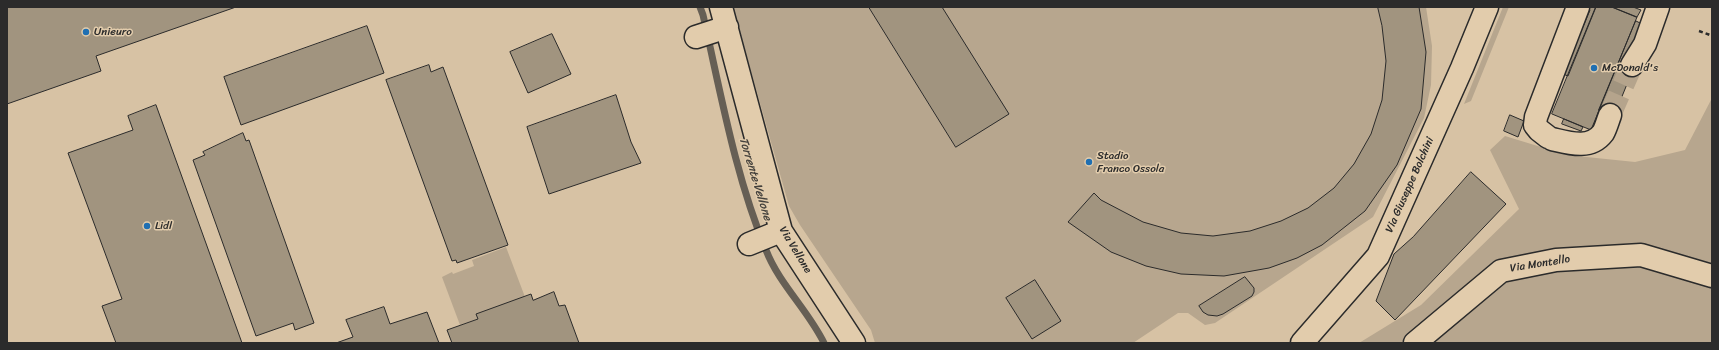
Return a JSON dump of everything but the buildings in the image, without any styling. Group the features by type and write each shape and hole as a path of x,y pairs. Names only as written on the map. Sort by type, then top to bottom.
{"street":[{"name":"Via Giuseppe Bolchini","path":"1302,343 1378,256 1462,68 1487,7"},
{"path":"1578,7 1536,117 1535,125 1538,130 1550,138 1573,144 1584,144 1594,140 1602,133 1610,115"},
{"path":"1632,66 1645,44 1658,7"},
{"path":"696,37 724,17"},
{"name":"Via Vellone","path":"724,17 781,231 854,343"},
{"path":"749,244 781,231"},
{"name":"Via Montello","path":"1415,343 1501,271 1556,260 1641,254 1712,276"}],"path":[{"path":"1699,31 1710,35"}],"shaded area":[{"name":"Stadio Franco Ossola","path":"733,7 1426,7 1432,46 1431,85 1424,118 1373,217 1215,323 1205,325 1188,313 1178,313 1133,343 875,343 871,330 800,225 789,206"},
{"path":"1503,7 1509,7 1471,101 1464,104"},
{"path":"1712,98 1712,343 1359,343 1421,305 1519,209 1490,150 1505,136 1567,155 1635,162 1685,150"},
{"path":"506,247 525,297 478,319 460,325 442,277 452,272 453,274 474,266 472,260"}],"waterway":[{"name":"Torrente Vellone","path":"700,7 737,164 755,222 766,250 778,274 810,319 824,343"}],"tunnel":[{"path":"1610,115 1632,65"}],"place":[{"name":"Unieuro","path":"86,32"},
{"name":"McDonald's","path":"1594,68"},
{"name":"Stadio Franco Ossola","path":"1089,162"},
{"name":"Lidl","path":"147,226"}]}
